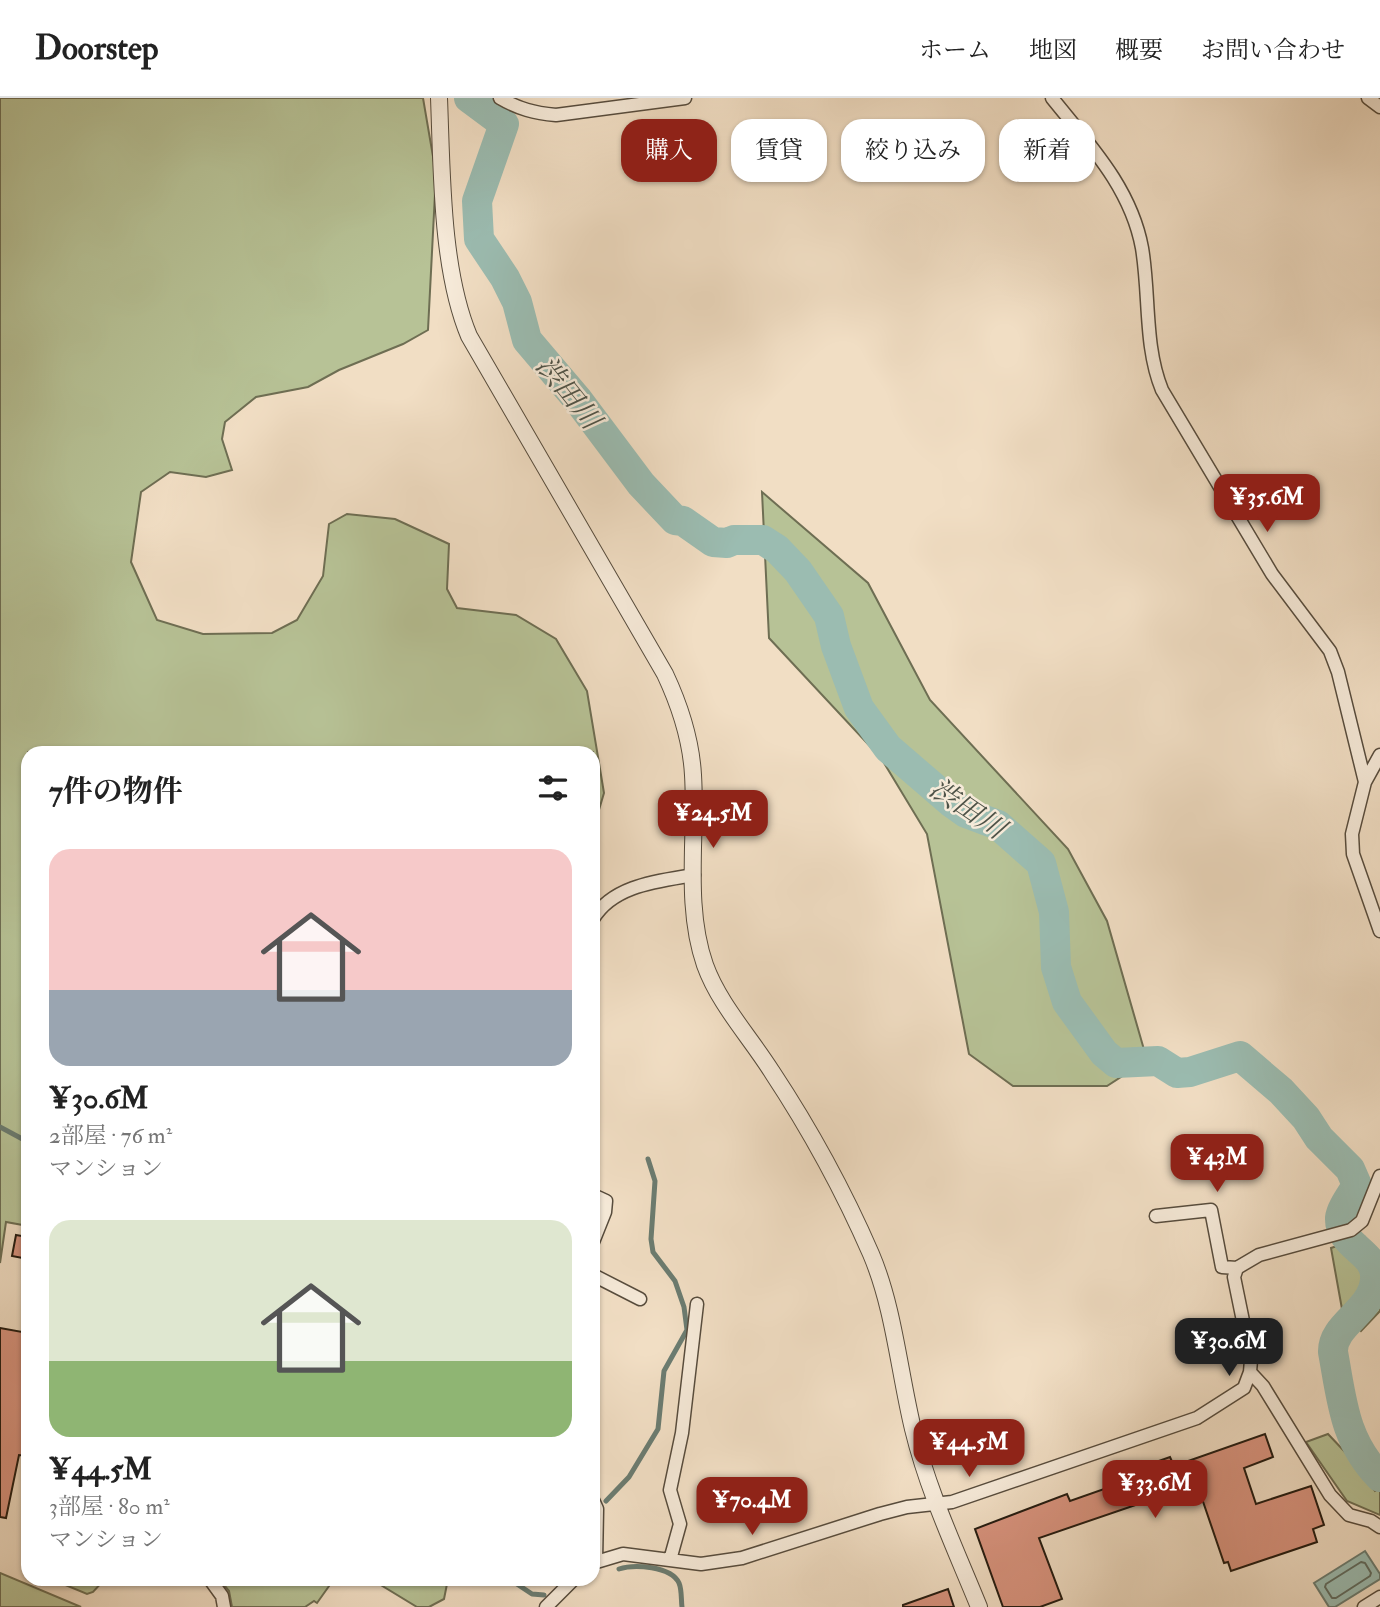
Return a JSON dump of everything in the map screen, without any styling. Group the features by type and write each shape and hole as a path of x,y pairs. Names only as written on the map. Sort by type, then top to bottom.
{"street":[{"path":"439,98 451,270 460,315 469,336 665,674 674,694 688,736 694,774 694,910 698,942 710,976 729,1010 795,1108 872,1257 889,1313 913,1430 936,1505 979,1607"},
{"path":"500,98 517,108 556,115 685,98"},
{"path":"1052,98 1111,173 1126,199 1142,250 1153,363 1162,390 1272,574 1330,651 1338,672 1366,782"},
{"path":"1368,98 1380,107"},
{"path":"1380,755 1366,782 1355,817 1352,844 1380,931"},
{"path":"600,910 606,903 633,888 694,875"},
{"path":"600,1561 623,1554 701,1564 742,1558 880,1514 907,1507 953,1502 1197,1418 1244,1388 1250,1372 1251,1360 1234,1277 1237,1268 1259,1255 1351,1230 1362,1221 1380,1176"},
{"path":"600,1198 607,1200 600,1224"},
{"path":"1178,1198 1178,1214"},
{"path":"1156,1216 1211,1210 1222,1267 1237,1268"},
{"path":"600,1279 640,1299"},
{"path":"670,1560 680,1524 670,1490 682,1433 697,1304"},
{"path":"1250,1372 1263,1386 1330,1495 1349,1515 1371,1521 1380,1527"},
{"path":"215,1586 222,1596 224,1607"},
{"path":"546,1607 567,1586"},
{"path":"1364,1607 1380,1597"}],"green space":[{"path":"0,98 423,98 436,174 428,330 308,387 256,397 225,422 222,439 232,470 206,477 170,472 141,492 131,562 157,620 203,634 272,633 297,620 323,576 329,524 347,514 395,519 449,544 447,589 457,608 516,615 556,639 587,691 596,746 21,746 21,1225 6,1222 0,1263"},
{"path":"762,492 868,583 930,700 1068,849 1107,921 1147,1060 1107,1086 1013,1086 969,1054 927,834 881,758 769,638"},
{"path":"600,769 604,793 600,806"},
{"path":"1365,1237 1380,1256 1380,1311 1361,1331 1342,1309 1331,1248"},
{"path":"1328,1434 1375,1491 1380,1488 1380,1515 1347,1501 1306,1442"},
{"path":"0,1573 21,1582 21,1586 31,1586 81,1607 0,1607"},
{"path":"68,1586 99,1586 87,1594"},
{"path":"225,1586 329,1586 317,1603 314,1601 305,1607 232,1607 229,1591"},
{"path":"382,1586 447,1586 444,1599 429,1607 417,1607"}],"water":[{"path":"1365,1551 1380,1574 1380,1579 1335,1607 1329,1607 1314,1583"}],"building":[{"path":"16,1235 21,1236 21,1258 12,1256"},
{"path":"0,1328 21,1332 21,1455 6,1518 0,1517"},
{"path":"1265,1434 1273,1457 1244,1468 1256,1504 1311,1486 1324,1525 1313,1529 1317,1542 1231,1571 1228,1562 1224,1563 1197,1484 1039,1538 1062,1599 1040,1607 1003,1607 975,1529 1067,1494 1070,1501 1150,1473 1147,1465 1170,1457 1174,1466"},
{"path":"948,1589 954,1607 903,1607 903,1605"}],"waterway":[{"name":"渋田川","path":"469,98 504,124 477,201 479,239 505,278 517,302 527,340 578,400 641,484 675,520 683,521 713,542 763,540 777,549 798,571 829,616 836,646 859,708 888,748 952,803 966,813 998,825 1041,863 1054,912 1056,967 1067,1002 1104,1053 1116,1063 1158,1061 1177,1073 1190,1072 1240,1056 1281,1091 1306,1118 1319,1138 1350,1169 1357,1185 1341,1214 1341,1228 1351,1243 1371,1262 1375,1280 1367,1301 1339,1333 1333,1352 1346,1419 1359,1449 1380,1477"},
{"path":"0,1127 21,1138"},
{"path":"606,1501 629,1477 658,1429 664,1371 687,1330 684,1307 675,1281 653,1252 651,1239 655,1181 648,1159"},
{"path":"619,1569 652,1568 675,1577 679,1583 682,1607"},
{"path":"520,1586 532,1594 544,1595"}]}
